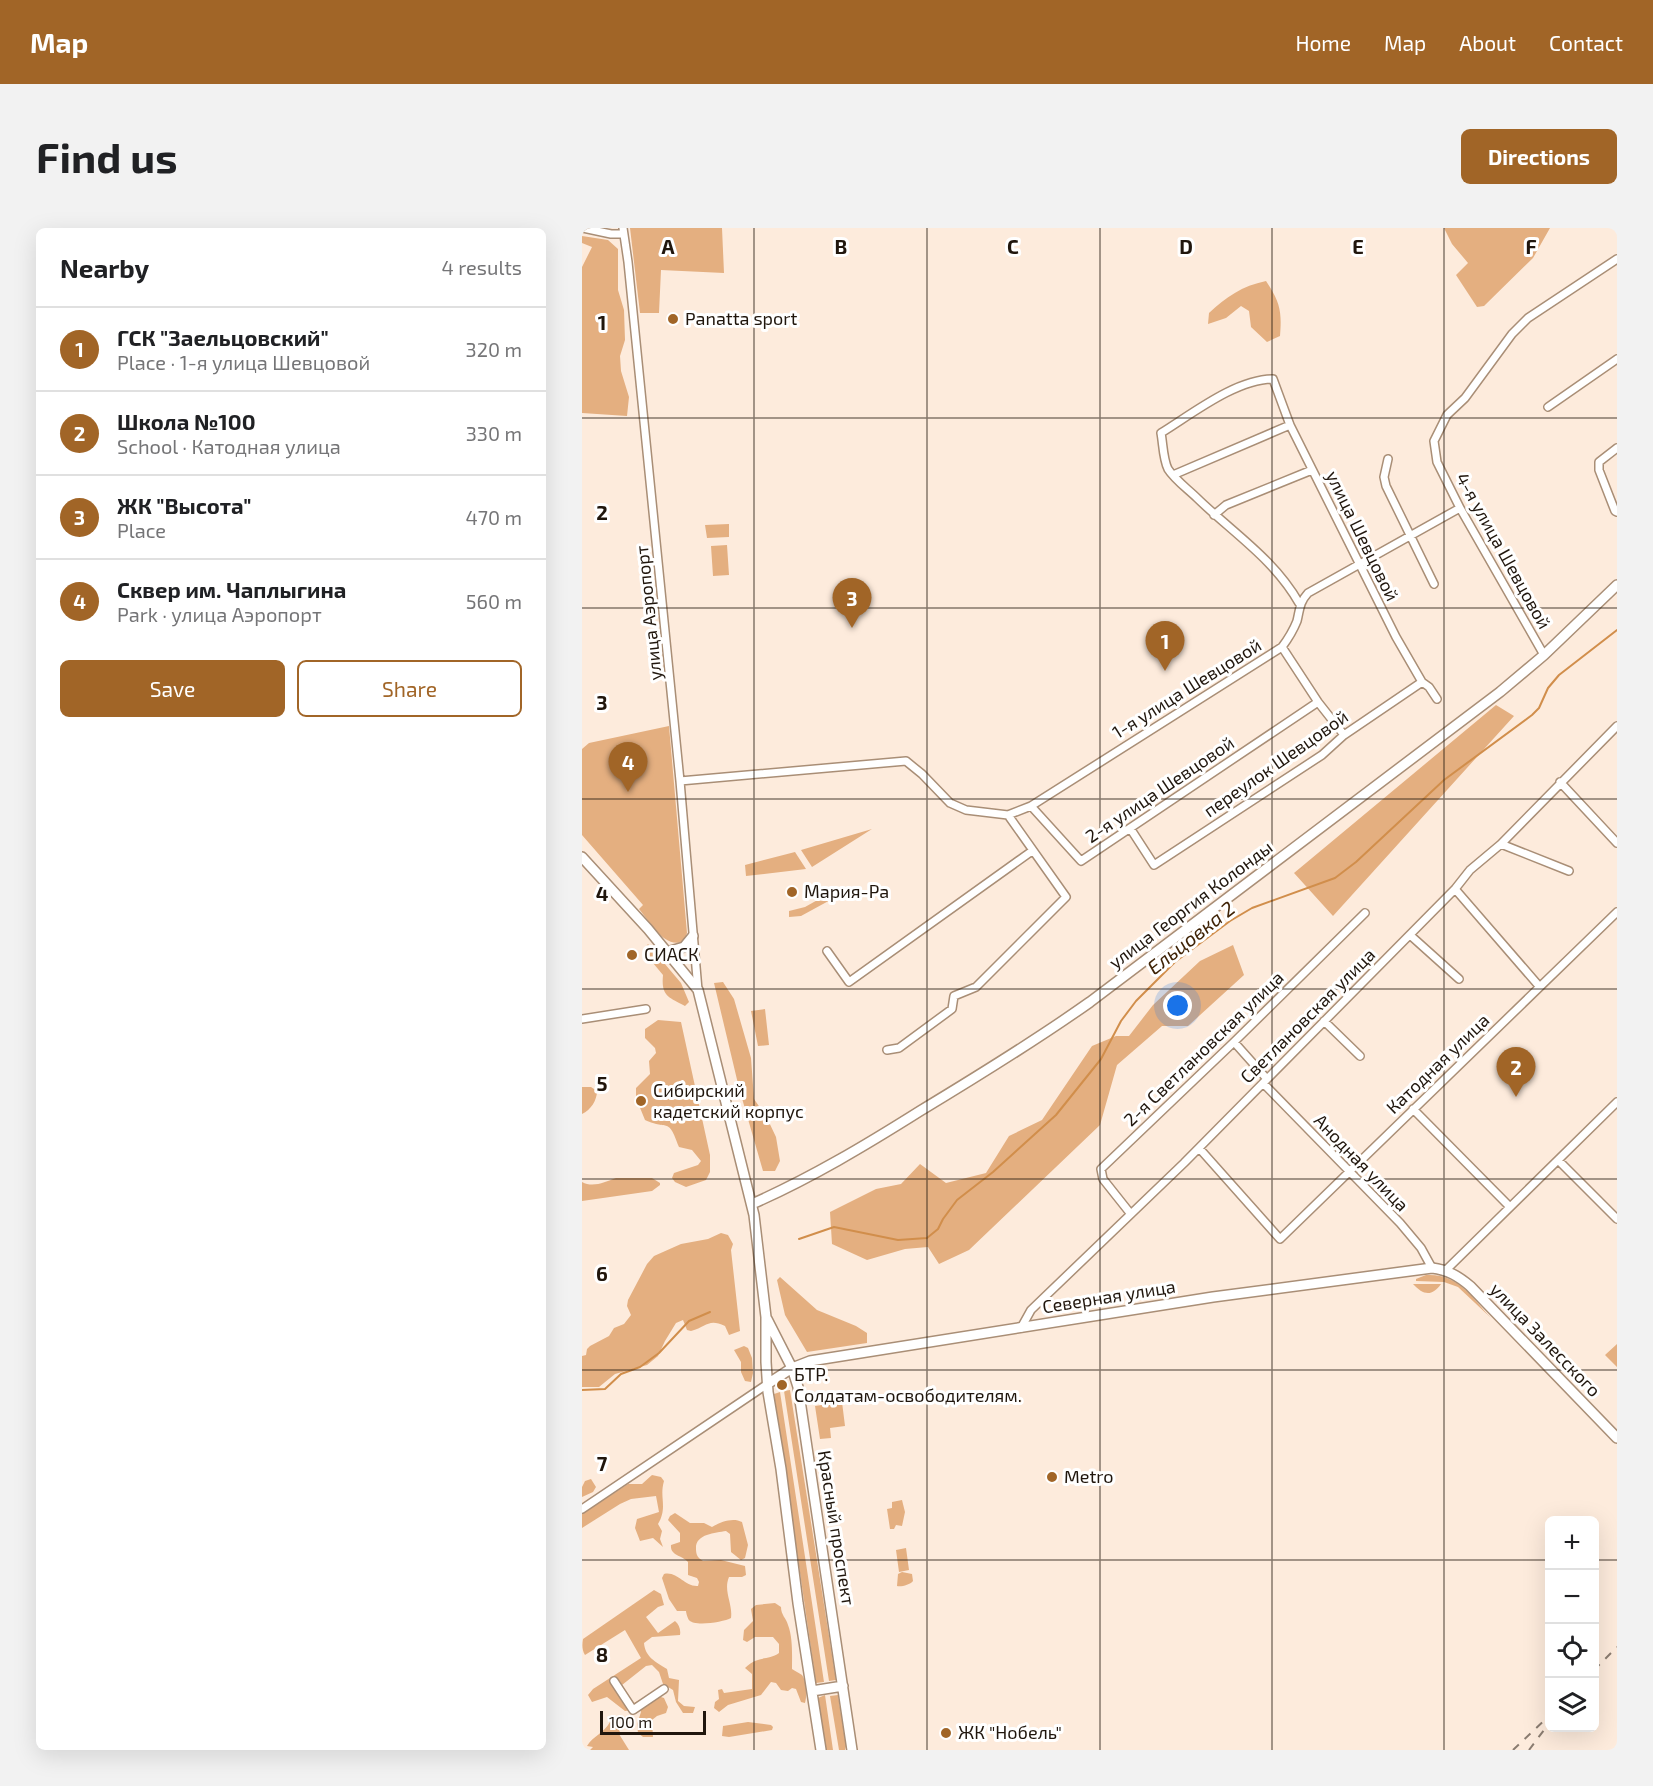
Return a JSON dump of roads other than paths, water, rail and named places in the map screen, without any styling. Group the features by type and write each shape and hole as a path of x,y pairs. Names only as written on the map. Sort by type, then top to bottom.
{"main road":[{"name":"улица Георгия Колонды","path":"752,1204 822,1170 878,1137 1031,1043 1090,1002 1491,699 1544,654 1617,585"},
{"path":"582,857 698,990"},
{"path":"667,952 684,947 693,936"},
{"name":"Красный проспект","path":"698,990 726,1110 752,1204 766,1317 768,1392 821,1750"},
{"name":"Северная улица","path":"769,1383 792,1368 810,1361 1224,1296 1432,1268 1446,1270"},
{"name":"улица Залесского","path":"1446,1270 1457,1275 1470,1286 1617,1438"},
{"name":"Красный проспект","path":"766,1317 792,1368 798,1387 852,1750"},
{"path":"812,1691 843,1686"}],"street":[{"name":"улица Аэропорт","path":"583,228 611,234 623,231 633,310 680,781 698,990"},
{"name":"4-я улица Шевцовой","path":"1544,654 1460,507 1437,462 1434,441 1447,415 1465,398 1512,333 1527,318 1617,259"},
{"path":"1548,407 1617,359"},
{"name":"улица Шевцовой","path":"1173,475 1167,467 1161,433 1230,391 1264,379 1273,379 1290,425 1396,637 1422,682 1429,687 1437,699"},
{"path":"1290,425 1173,475 1214,515 1268,561 1288,583 1299,603 1316,587 1460,507"},
{"path":"1617,448 1599,462 1603,480 1617,512"},
{"path":"1388,459 1384,477 1386,486 1434,584"},
{"path":"1214,515 1226,505 1312,470"},
{"name":"1-я улица Шевцовой","path":"1008,815 1031,806 1282,647 1292,633 1299,603"},
{"path":"1282,647 1318,702 1344,735"},
{"name":"переулок Шевцовой","path":"1130,828 1154,865 1322,755 1344,735 1422,682"},
{"name":"2-я улица Шевцовой","path":"1031,806 1082,861 1318,702"},
{"name":"Светлановская улица","path":"1021,1328 1031,1310 1198,1148 1455,890 1470,870 1501,844 1617,726"},
{"path":"680,781 906,761 950,803 966,810 1008,815 1066,897 976,987 954,996 952,1009 899,1048 887,1050"},
{"path":"1560,782 1617,843"},
{"path":"1501,844 1569,872"},
{"path":"827,951 849,982 1032,850"},
{"path":"1455,890 1539,987"},
{"name":"Катодная улица","path":"1198,1148 1280,1239 1617,912"},
{"name":"2-я Светлановская улица","path":"1130,1213 1103,1179 1101,1169 1365,913"},
{"path":"1410,935 1459,979"},
{"path":"582,1019 646,1009"},
{"path":"1324,1021 1360,1056"},
{"name":"Анодная улица","path":"1234,1042 1265,1081 1400,1223 1421,1248 1432,1268"},
{"path":"1446,1270 1617,1102"},
{"path":"1413,1109 1509,1206"},
{"path":"1558,1160 1617,1219"},
{"name":"Северная улица","path":"582,1509 769,1383"},
{"path":"614,1681 633,1710 664,1689"}],"waterway":[{"name":"Ельцовка 2","path":"799,1239 834,1227 898,1240 927,1238 938,1229 957,1200 993,1172 1056,1115 1101,1059 1121,1021 1136,1001 1175,962 1230,921 1252,908 1335,878 1356,862 1444,780 1532,715 1539,708 1548,688 1559,675 1617,630"},
{"name":"Ельцовка 2","path":"582,1390 605,1389 621,1374 640,1367 659,1353 689,1321 710,1312"}],"railway":[{"path":"1599,1665 1617,1647"},
{"path":"1513,1750 1545,1720"},
{"path":"1529,1750 1545,1729"}],"place":[{"name":"Panatta sport","path":"673,319"},
{"name":"ЖК \"Высота\"","path":"852,628"},
{"name":"ГСК \"Заельцовский\"","path":"1165,671"},
{"name":"Сквер им. Чаплыгина","path":"628,792"},
{"name":"Мария-Ра","path":"792,892"},
{"name":"СИАСК","path":"632,955"},
{"name":"Школа №100","path":"1516,1097"},
{"name":"Сибирский кадетский корпус","path":"641,1101"},
{"name":"БТР. Солдатам-освободителям.","path":"782,1385"},
{"name":"Metro","path":"1052,1477"},
{"name":"ЖК \"Нобель\"","path":"946,1733"}]}
